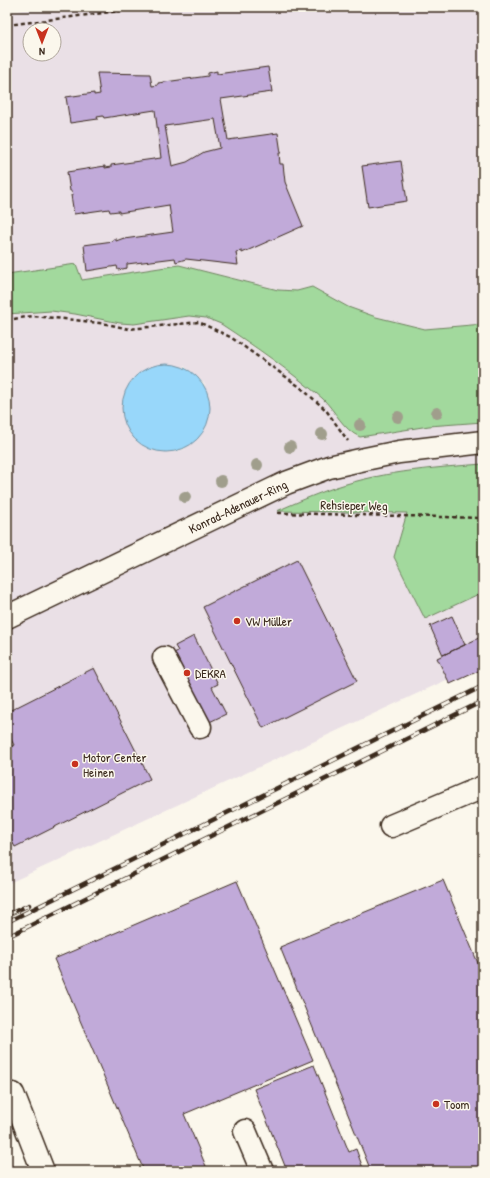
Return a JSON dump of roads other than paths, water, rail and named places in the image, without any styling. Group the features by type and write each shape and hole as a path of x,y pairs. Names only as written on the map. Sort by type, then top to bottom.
{"street":[{"name":"Konrad-Adenauer-Ring","path":"7,617 286,483 329,467 399,452 483,442"},
{"path":"164,658 200,727"},
{"path":"391,826 483,787"},
{"path":"13,1094 42,1171"},
{"path":"245,1131 262,1171"}],"water":[{"path":"157,364 175,364 191,371 203,383 210,399 210,417 203,433 191,445 175,452 157,452 141,445 129,433 122,417 122,399 129,383 141,371"}],"railway":[{"path":"7,922 483,686"},
{"path":"7,937 483,701"},
{"path":"7,915 29,905"}],"place":[{"name":"VW Müller","path":"237,621"},
{"name":"DEKRA","path":"187,673"},
{"name":"Motor Center Heinen","path":"75,764"},
{"name":"Toom","path":"436,1104"}]}
